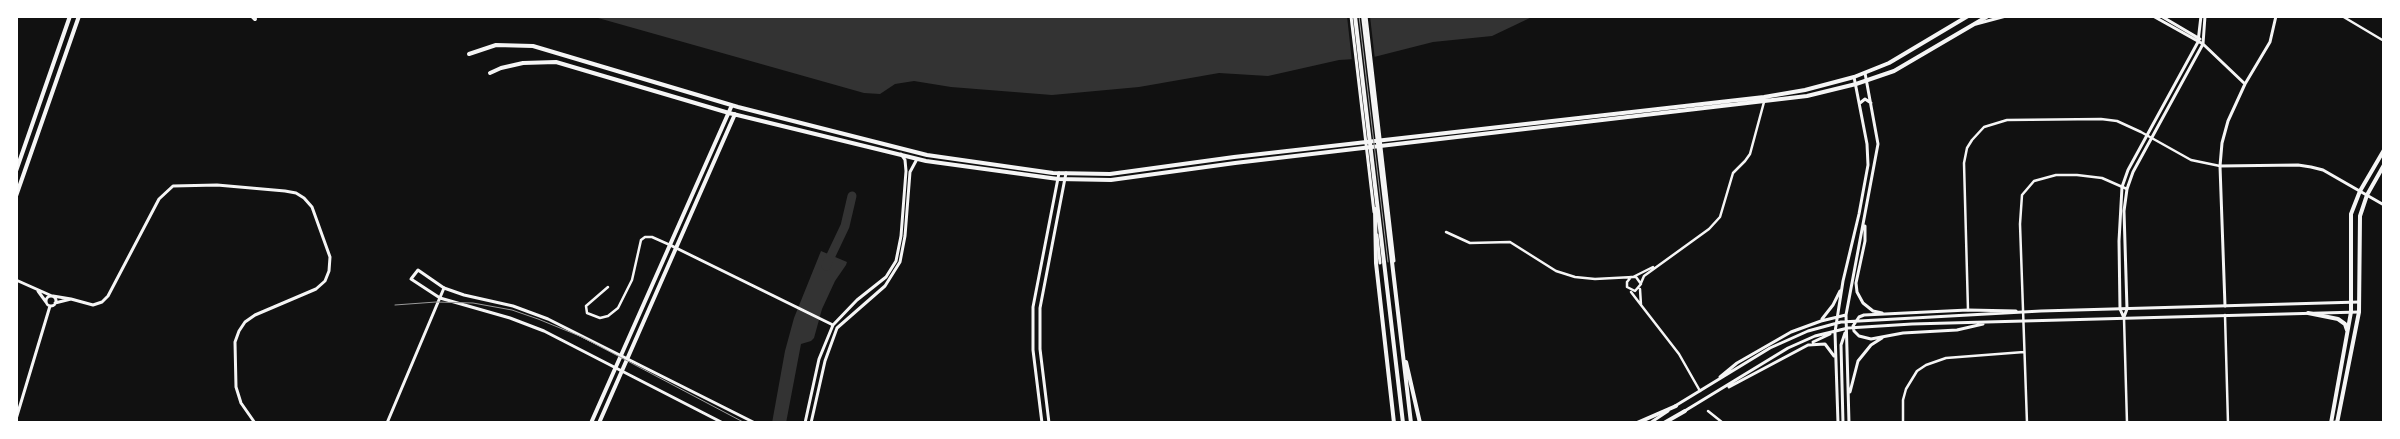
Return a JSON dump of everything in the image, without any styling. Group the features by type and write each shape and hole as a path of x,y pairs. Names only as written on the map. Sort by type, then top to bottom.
{"main road":[{"path":"16,171 70,16"},
{"path":"16,196 79,16"},
{"path":"1353,16 1374,184 1394,423"},
{"path":"1353,16 1380,263 1403,423"},
{"path":"1365,16 1411,423"},
{"path":"490,73 501,68 523,63 556,62 735,114 918,158 1065,180 1111,180 1235,162 1807,96 1867,81 1905,65 1988,16"},
{"path":"1970,26 2006,16"},
{"path":"2153,16 2199,40"},
{"path":"2161,16 2199,40 2245,84"},
{"path":"2124,318 2120,309 2119,210 2122,187 2199,40 2201,16"},
{"path":"2124,318 2126,309 2124,211 2127,189 2152,137 2203,44 2205,16"},
{"path":"2225,306 2220,166 2222,143 2228,121 2245,84 2270,42 2276,16"},
{"path":"469,54 484,48 510,44 534,46 560,52 738,107 927,155 1059,173 1110,174 1234,157 1764,97 1805,90 1865,73 1889,62 1967,17"},
{"path":"1849,423 1846,315 1878,144 1865,73"},
{"path":"1838,423 1835,332 1843,281 1867,175 1867,144 1854,77"},
{"path":"1860,104 1865,99 1872,103"},
{"path":"592,423 732,105"},
{"path":"599,423 738,107"},
{"path":"2331,423 2351,312 2351,214 2360,191 2384,150"},
{"path":"805,423 819,359 833,325 857,300 886,277 896,261 901,236 906,172 905,160 901,154"},
{"path":"811,423 825,361 837,328 885,286 898,267 904,249 910,172 918,158"},
{"path":"2220,166 2298,165 2311,167 2323,170 2384,205"},
{"path":"2325,423 2337,422 2359,312 2360,216 2367,195 2384,165"},
{"path":"1042,423 1033,350 1033,307 1059,173"},
{"path":"1049,423 1040,349 1040,308 1066,173"},
{"path":"1374,184 1380,263"},
{"path":"16,280 53,296 93,305 102,302 108,296 159,199 173,186 217,186 296,193 304,198 312,208 330,256 329,271 325,281 316,289 256,315 245,322 239,331 235,342 236,387 241,403 255,423"},
{"path":"1866,216 1865,241 1856,283 1857,292 1863,303 1873,312 1887,314"},
{"path":"670,245 837,328"},
{"path":"723,423 535,327 440,298 412,278 418,270 444,288 464,295 513,306 548,318 621,357 755,423"},
{"path":"1820,321 1834,305 1843,281"},
{"path":"34,288 50,306"},
{"path":"387,423 444,288"},
{"path":"46,302 47,298 53,296"},
{"path":"53,296 55,303"},
{"path":"16,419 50,306 71,299"},
{"path":"1650,423 1770,348 1816,328 1861,320 1912,319 2041,311 2360,302"},
{"path":"1991,322 1957,330 1865,338 1858,336 1853,326 1859,317 1887,314 1968,310 2041,311"},
{"path":"1724,389 1736,378 1788,348 1815,336 1848,328 1912,324 2359,312"},
{"path":"2308,313 2338,319 2345,324 2348,330"},
{"path":"1714,382 1737,362 1775,340 1820,321 1846,315"},
{"path":"1843,423 1842,337 1851,326 1861,320"},
{"path":"1664,423 1724,389 1846,327"},
{"path":"1848,403 1852,377 1858,361 1871,345 1886,336"},
{"path":"1808,345 1825,344 1831,350 1835,361"},
{"path":"1402,350 1414,391 1420,423"},
{"path":"1637,423 1676,406"},
{"path":"1669,423 1685,411"}],"street":[{"path":"2342,16 2384,41"},
{"path":"1630,290 1635,291 1641,285 1644,276 1709,229 1720,217 1733,172 1750,154 1764,102"},
{"path":"1968,310 1964,163 1967,148 1978,133 1992,124 2007,120 2101,119 2117,121 2152,137 2197,162 2220,166"},
{"path":"2027,423 2020,208 2022,195 2029,186 2048,176 2075,175 2102,178 2127,189"},
{"path":"1446,232 1470,243 1510,242 1546,265 1566,275 1585,279 1619,279 1630,290 1679,354 1700,390"},
{"path":"608,287 586,306 587,314 600,318 608,316 618,308 632,280 641,240 645,237 652,237 670,245"},
{"path":"1627,287 1626,282 1632,277 1659,265"},
{"path":"1607,279 1632,277 1640,279 1641,305"},
{"path":"2225,315 2228,423"},
{"path":"2124,318 2127,423"},
{"path":"1903,423 1903,400 1906,389 1917,371 1926,365 1946,358 2024,352"},
{"path":"1708,411 1723,423"}],"shaded area":[{"path":"591,16 1534,16 1492,36 1433,42 1370,58 1339,60 1268,76 1219,73 1139,87 1052,95 951,87 914,81 895,84 880,94 864,93"},
{"path":"821,251 847,262 835,281 822,309 814,338 801,344 786,423 772,423 785,351 794,318"}],"pier":[{"path":"1347,16 1370,16 1375,60 1352,62"}],"waterway":[{"path":"826,266 845,226 852,196"}],"railway":[{"path":"1359,16 1388,262"},
{"path":"395,305 436,302 473,303 512,310 582,337 745,423"}]}
